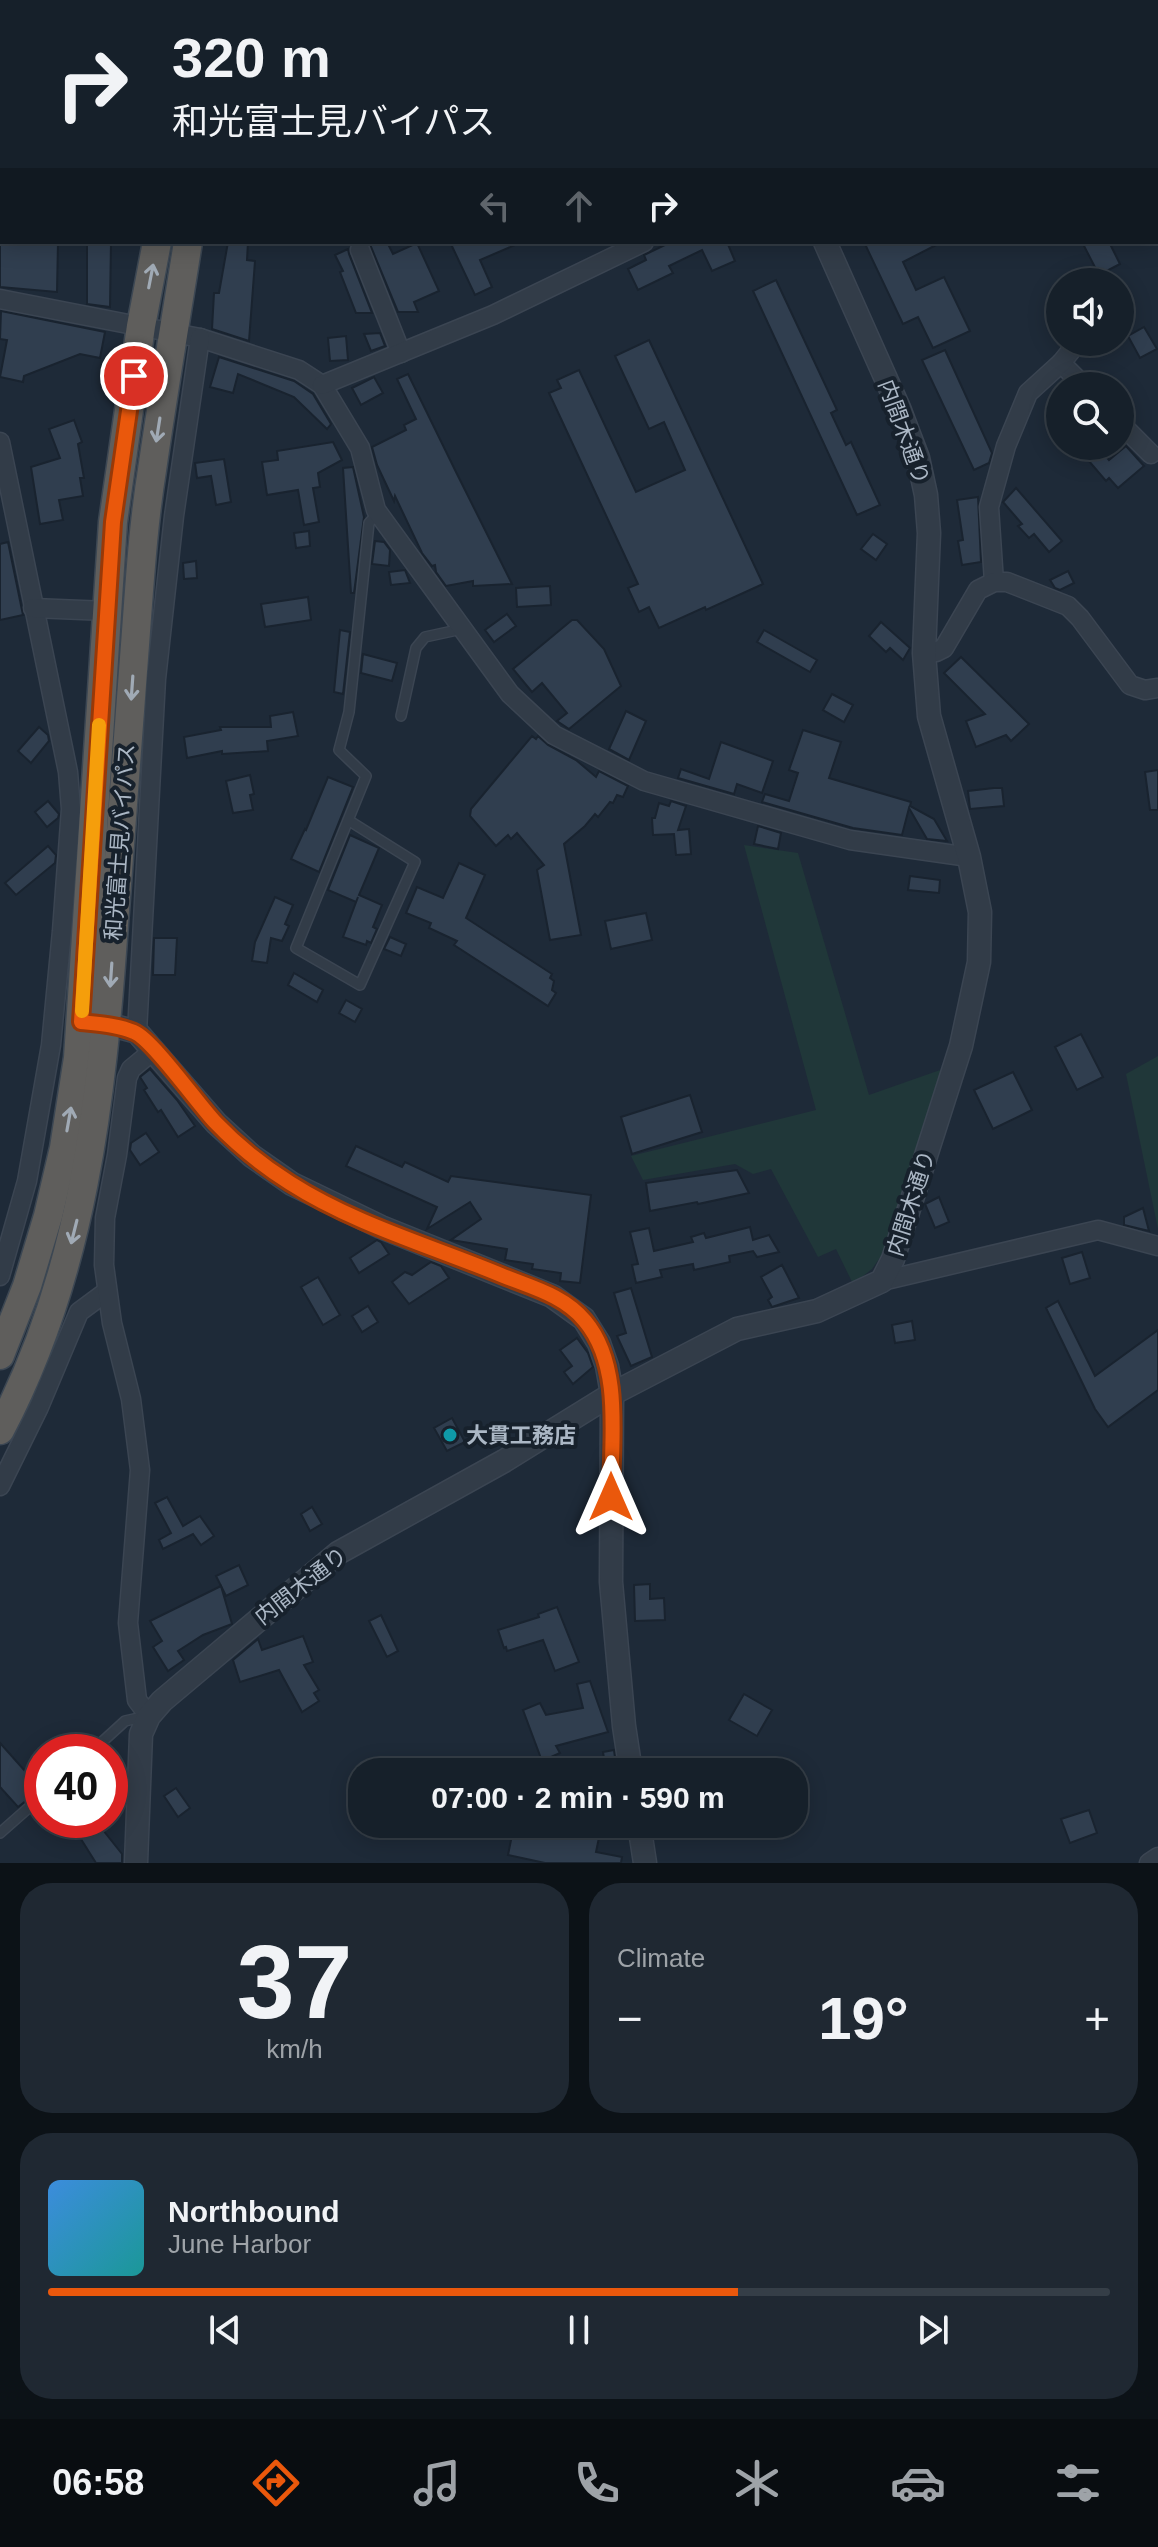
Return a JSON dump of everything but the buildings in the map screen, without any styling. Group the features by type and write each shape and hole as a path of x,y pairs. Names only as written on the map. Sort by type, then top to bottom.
{"highway":[{"name":"和光富士見バイパス","path":"0,1430 35,1355 66,1262 92,1144 107,611 113,522 141,326 157,244"},
{"name":"和光富士見バイパス","path":"0,1355 27,1286 53,1194 71,1106 94,1023 151,473 187,336 188,244"}],"street":[{"path":"322,385 493,315 640,244"},
{"name":"内間木通り","path":"149,1716 173,1691 338,1553 504,1461 612,1394 737,1329 817,1311 882,1281 893,1259 964,1032 979,950 980,912 969,857 929,716 924,653 929,533 926,495 918,458 826,244"},
{"path":"360,250 401,353"},
{"path":"0,299 187,336 299,370 322,385 360,448 378,513 510,694 554,735 644,781 850,840 969,857"},
{"path":"137,1032 156,679 174,516 187,336"},
{"path":"994,582 989,507 1006,446 1028,393 1067,356"},
{"path":"1061,363 1070,372"},
{"path":"1134,437 1151,454"},
{"path":"0,442 68,772 71,809 51,1045 27,1181 0,1276"},
{"path":"924,653 944,648 978,590 994,582 1007,582 1068,606 1130,685 1145,690 1158,688"},
{"path":"33,608 107,611"},
{"path":"94,1023 137,1032 216,1123 252,1156 292,1184 381,1227 541,1290 572,1307 584,1319 599,1343 612,1394 611,1582 629,1758"},
{"path":"136,1863 141,1734 149,1716 137,1700 128,1623 140,1470 131,1399 106,1292 105,1218 127,1078 131,1069 154,1050"},
{"path":"882,1281 1098,1230 1158,1246"},
{"path":"0,1486 39,1407 79,1312 106,1292"},
{"path":"641,1838 645,1863"},
{"path":"1149,1863 1158,1857"}],"lane":[{"path":"348,820 415,862 360,985 296,948 348,820 366,776 339,750 349,712 369,523 378,513"},
{"path":"401,716 416,648 425,637 462,629"},
{"path":"111,1734 125,1721 149,1716"},
{"path":"0,1833 24,1812"}],"green space":[{"path":"744,845 798,853 869,1095 943,1069 888,1246 872,1269 853,1284 836,1249 818,1257 771,1169 753,1174 735,1164 643,1180 631,1156 816,1110"},
{"path":"1158,1056 1158,1229 1126,1074"}],"slow traffic":[{"path":"82,1011 99,725"}],"place":[{"name":"大貫工務店","path":"450,1435"}],"route":[{"path":"134,376 113,522 81,1022 107,1024 137,1032 216,1123 252,1156 292,1184 381,1227 541,1290 579,1314 594,1333 604,1354 612,1394 611,1497"}]}
